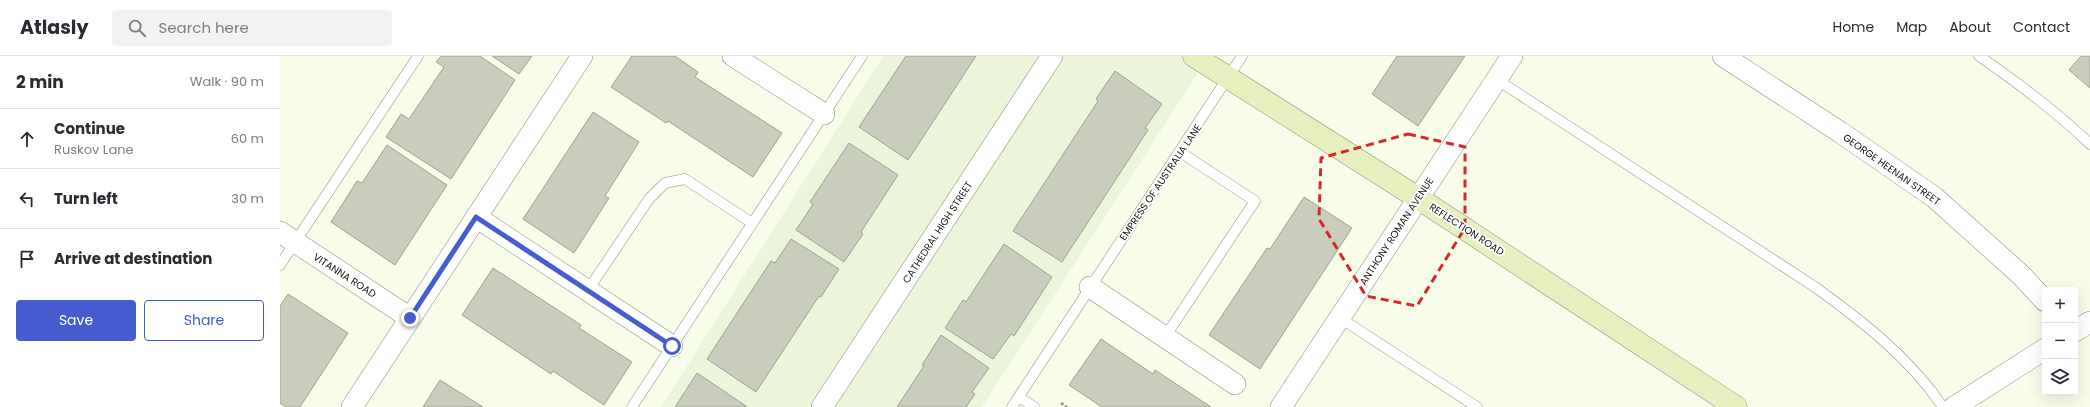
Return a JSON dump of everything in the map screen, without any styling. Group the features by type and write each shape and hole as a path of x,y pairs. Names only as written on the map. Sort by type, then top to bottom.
{"street":[{"path":"352,407 582,56"},
{"name":"CATHEDRAL HIGH STREET","path":"822,407 1052,56"},
{"name":"REFLECTION ROAD","path":"1194,56 1228,76 1418,198 1736,407"},
{"name":"ANTHONY ROMAN AVENUE","path":"1281,407 1496,78 1512,56"},
{"name":"GEORGE HEENAN STREET","path":"1723,56 1840,132 1934,197 2021,275 2042,298"},
{"path":"738,57 824,114"},
{"path":"476,217 672,346"},
{"name":"VITANNA ROAD","path":"288,238 410,318"},
{"path":"1090,287 1235,384"},
{"path":"2078,329 2090,322"},
{"path":"1954,407 2042,351"}],"lane":[{"path":"280,265 288,238 418,56"},
{"path":"632,407 862,56"},
{"name":"EMPRESS OF AUSTRALIA LANE","path":"1012,407 1242,56"},
{"path":"1979,56 2037,98 2090,144"},
{"path":"1496,78 1808,282 1841,306 1874,332 1903,360 1928,385 1943,407"},
{"path":"1165,337 1255,201 1180,152"},
{"path":"588,290 649,199 665,183 685,179 752,223"},
{"path":"1340,318 1477,407"},
{"path":"1019,397 1034,407"}],"path":[{"path":"1061,403 1067,407"}],"highlighted area":[{"path":"1408,134 1465,147 1465,228 1417,306 1366,296 1319,219 1321,158"}],"shaded area":[{"path":"883,56 1209,56 982,407 661,407"}],"building":[{"path":"441,56 480,56 515,80 451,179 386,137 401,114 409,119 444,67 436,62"},
{"path":"492,56 532,56 519,74"},
{"path":"632,56 675,56 698,72 695,77 782,133 753,177 668,121 666,123 611,87"},
{"path":"906,56 976,56 908,160 859,127"},
{"path":"1397,56 1465,56 1418,126 1372,94"},
{"path":"2081,56 2090,56 2090,88 2069,70"},
{"path":"1115,71 1162,104 1145,128 1148,130 1062,262 1013,231 1098,101 1096,99"},
{"path":"593,112 639,142 605,196 609,198 574,253 523,219"},
{"path":"849,143 898,175 861,232 863,234 844,262 796,230 813,204 810,202"},
{"path":"387,145 447,185 395,265 331,222 357,181 362,183"},
{"path":"1304,197 1352,228 1260,369 1209,335 1267,248 1270,249"},
{"path":"791,239 839,269 821,297 819,296 756,392 707,359 771,261 775,263"},
{"path":"1004,244 1052,277 1014,336 1011,334 993,359 945,328 963,300 966,302"},
{"path":"493,268 581,325 579,328 632,362 604,405 553,371 551,374 462,315"},
{"path":"288,294 348,333 300,407 286,407 280,403 280,306"},
{"path":"941,335 989,368 972,392 975,394 966,407 897,407 924,366 922,365"},
{"path":"1101,339 1153,374 1155,370 1211,407 1102,407 1069,385"},
{"path":"697,373 746,406 675,407"},
{"path":"440,380 483,407 423,407"}],"route":[{"path":"410,318 476,217 672,346"}]}
